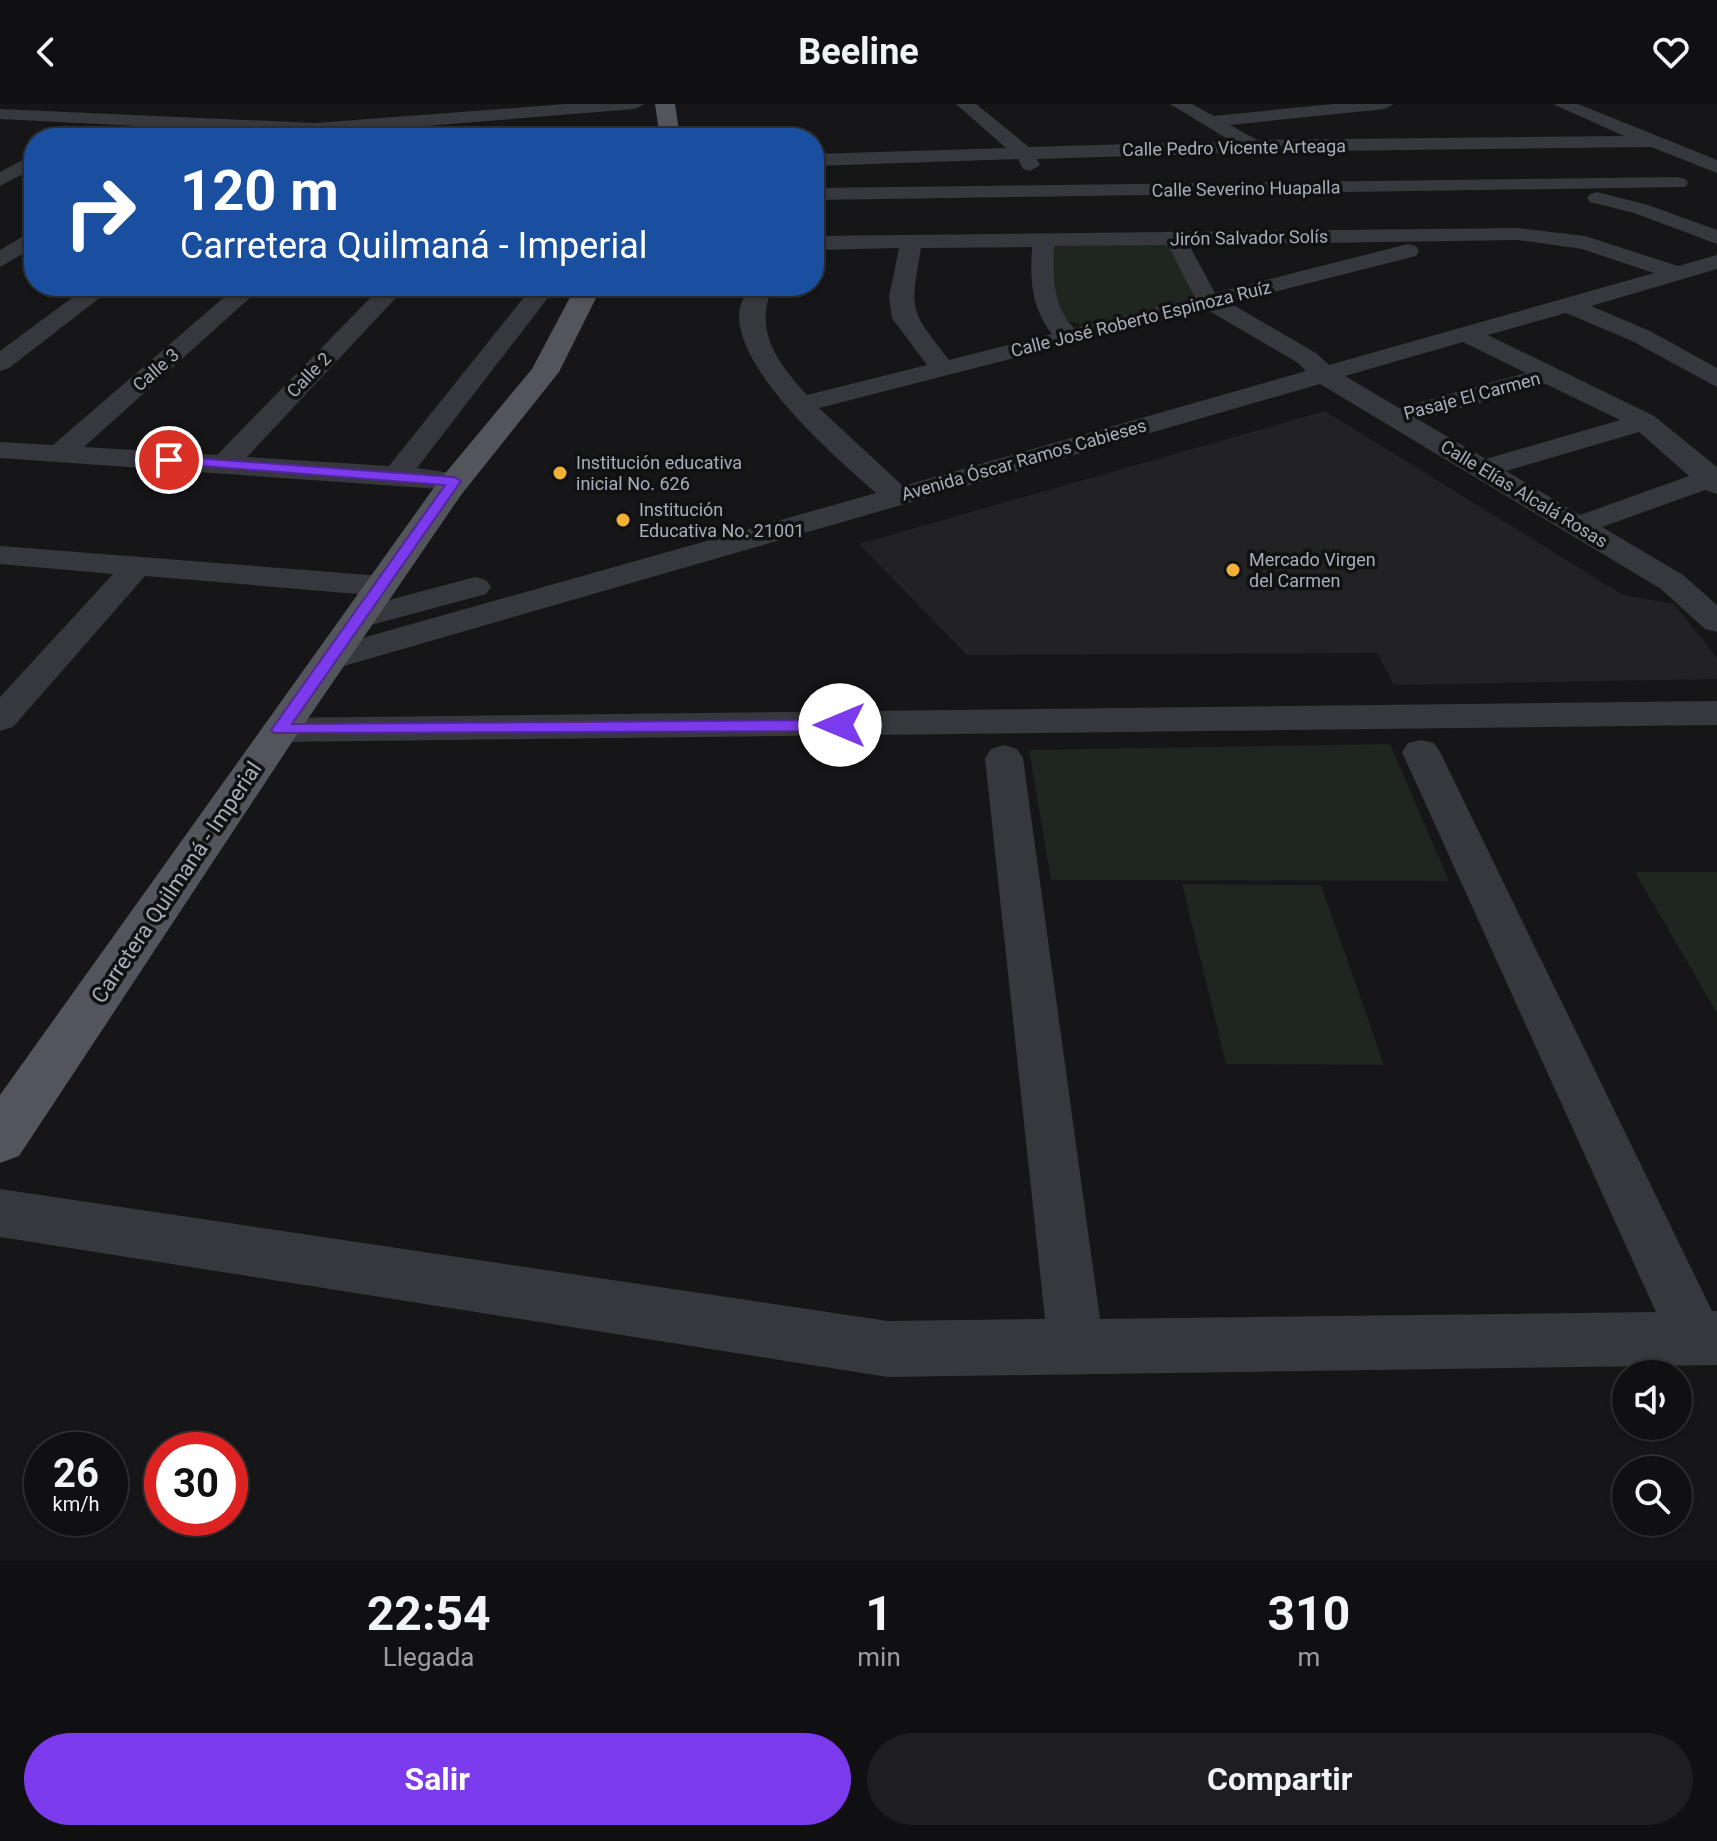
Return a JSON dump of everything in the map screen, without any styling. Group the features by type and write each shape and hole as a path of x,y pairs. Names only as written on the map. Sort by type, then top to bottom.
{"main road":[{"path":"665,104 669,128"},
{"name":"Carretera Quilmaná - Imperial","path":"0,1139 454,481 545,372 584,296"}],"street":[{"path":"92,128 135,104"},
{"path":"438,128 557,107 635,104"},
{"path":"965,104 1025,154 1049,221 1045,307 1055,326 1069,337"},
{"path":"1179,104 1254,146 1268,159 1318,237"},
{"path":"1211,122 1382,104"},
{"path":"1562,104 1717,167"},
{"path":"0,114 214,123 257,128"},
{"path":"206,128 214,123"},
{"name":"Calle Pedro Vicente Arteaga","path":"824,160 1254,146 1655,141"},
{"path":"0,180 24,166"},
{"path":"1613,201 1717,174"},
{"name":"Calle Severino Huapalla","path":"824,195 1049,221 1288,189 1678,183"},
{"path":"1510,186 1613,201 1717,237"},
{"name":"Jirón Salvador Solís","path":"824,243 911,242 1049,221 1175,238 1518,234 1571,240 1678,273 1717,289"},
{"path":"0,235 24,243"},
{"name":"Calle José Roberto Espinoza Ruíz","path":"800,405 1482,235"},
{"path":"1175,238 1210,302"},
{"path":"911,242 901,297 904,318 943,369"},
{"path":"0,260 24,243"},
{"name":"Avenida Óscar Ramos Cabieses","path":"332,658 887,488 1316,366 1717,245"},
{"name":"Avenida Óscar Ramos Cabieses","path":"1316,366 1466,334 1717,262"},
{"path":"0,363 90,296"},
{"name":"Calle 3","path":"60,453 240,296"},
{"name":"Calle 2","path":"224,464 385,296"},
{"path":"397,475 537,296"},
{"path":"757,296 751,313 757,343 770,368 800,405 887,488"},
{"name":"Calle Elías Alcalá Rosas","path":"1210,302 1395,418 1672,582 1717,622"},
{"path":"1569,305 1641,336 1717,379"},
{"path":"1466,334 1644,422 1715,480"},
{"name":"Pasaje El Carmen","path":"1395,418 1549,375"},
{"path":"1482,469 1644,422"},
{"path":"6,454 60,453 454,481"},
{"path":"1577,526 1715,480"},
{"name":"Avenida Óscar Ramos Cabieses","path":"603,553 887,488"},
{"path":"0,555 137,566 371,602 497,581"},
{"path":"0,719 137,566"},
{"path":"280,730 1717,713"},
{"path":"0,1213 888,1349 1706,1338 1421,752"},
{"path":"1004,758 1076,1346"}],"shaded area":[{"path":"1168,244 1194,294 1190,300 1083,325 1061,319 1052,288 1051,245"},
{"name":"Mercado Virgen del Carmen","path":"1325,411 1623,595 1674,604 1717,658 1717,679 1394,685 1377,653 967,655 859,544"},
{"path":"1390,744 1449,881 1051,880 1029,750"},
{"path":"1635,872 1717,872 1717,1013"},
{"path":"1182,884 1321,885 1384,1065 1226,1064"}],"place":[{"name":"Institución educativa inicial No. 626","path":"560,473"},
{"name":"Institución Educativa No. 21001","path":"623,520"},
{"name":"Mercado Virgen del Carmen","path":"1233,570"}],"route":[{"path":"169,460 454,481 280,730 840,725"}]}
